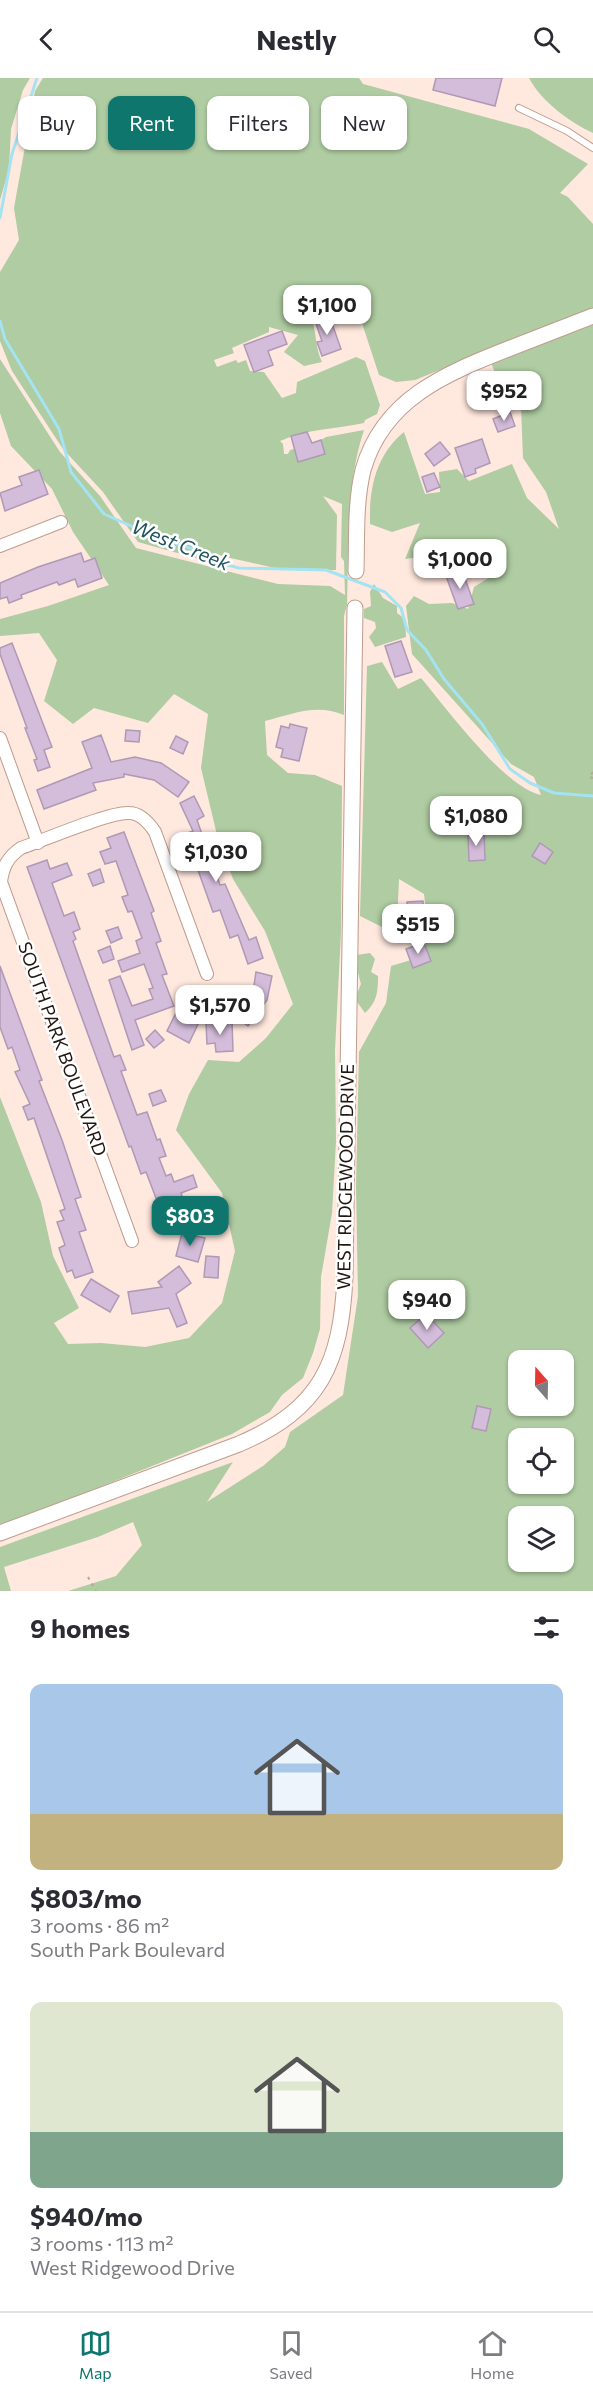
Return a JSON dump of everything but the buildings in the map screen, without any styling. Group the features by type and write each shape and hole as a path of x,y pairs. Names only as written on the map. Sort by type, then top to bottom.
{"street":[{"path":"356,571 357,508 363,470 374,444 399,409 422,389 449,374 593,316"},
{"path":"0,546 61,522"},
{"name":"WEST RIDGEWOOD DRIVE","path":"0,1533 239,1444 272,1429 312,1393 322,1379 335,1352 342,1322 345,1277 356,608"},
{"path":"0,738 38,843"},
{"name":"SOUTH PARK BOULEVARD","path":"132,1241 0,882 2,868 21,848 108,818 130,812 147,820 155,832 207,974"}],"lane":[{"path":"519,108 567,131 593,148"}],"path":[{"path":"593,772 589,777 593,778"},
{"path":"88,1577 96,1591"}],"green space":[{"path":"0,78 30,78 21,96 18,96 18,106 11,129 9,169 0,200"},
{"path":"43,78 359,78 363,84 529,129 588,164 560,193 568,197 593,224 593,308 415,380 396,382 379,375 359,314 338,305 312,320 322,362 304,366 284,352 298,335 269,327 269,332 232,348 234,353 214,360 217,367 236,360 238,363 246,360 250,371 264,372 282,398 296,393 297,382 356,357 365,361 380,405 377,414 365,420 364,423 311,432 280,441 283,444 284,454 294,449 298,461 325,454 321,440 326,437 364,430 354,473 349,517 347,605 344,616 344,715 314,710 265,721 267,755 288,773 315,775 342,786 341,932 335,1050 336,1141 332,1213 321,1277 320,1329 303,1378 282,1395 270,1412 232,1434 0,1527 0,1097 41,1202 53,1256 79,1308 54,1323 68,1344 101,1343 145,1347 189,1338 222,1303 235,1251 222,1193 176,1130 189,1094 208,1060 239,1062 266,1038 293,1004 265,931 233,879 217,835 201,768 208,714 174,694 148,723 94,708 73,724 44,701 57,660 39,633 0,636 0,619 48,606 109,585 73,532 52,489 11,446 0,413 0,359 60,452 100,496 136,548 278,584 330,586 345,595 344,561 341,557 342,504 323,496 337,515 336,570 284,570 217,555 206,561 138,542 103,492 63,449 12,371 0,341 0,272 19,240 14,208 24,150 96,150 96,96 34,96"},
{"path":"529,78 593,78 593,133 556,110 534,87"},
{"path":"593,318 593,1591 68,1591 116,1576 142,1545 133,1522 98,1537 4,1567 11,1591 0,1591 0,1547 233,1462 207,1502 263,1466 285,1447 290,1432 343,1395 358,1296 356,1186 359,1052 386,1003 391,966 421,957 429,934 424,894 399,879 397,923 384,928 360,916 367,666 382,662 398,689 421,678 494,763 527,789 541,795 534,777 511,764 412,654 406,606 414,596 429,604 452,603 468,609 474,587 495,574 483,549 405,559 420,523 392,532 370,524 373,485 387,451 404,432 425,494 440,492 439,472 457,469 469,481 512,464 527,498 559,529 546,492 523,458 521,407 504,395 491,363 521,353 519,347"},
{"path":"374,584 383,598 397,606 397,613 405,619 406,637 375,647 369,637 376,628 375,622 364,618 364,609 371,606 370,592"},
{"path":"370,953 375,959 371,972 378,976 378,987 374,1001 365,1013 355,999 361,984 357,969 357,955"}],"waterway":[{"name":"West Creek","path":"0,218 12,154 37,78"},
{"name":"West Creek","path":"0,321 5,339 59,429 71,472 104,514 156,537 199,551 216,562 239,568 326,570 385,592 401,608 407,630 426,650 444,679 482,724 510,769 530,783 554,793 593,796"}]}
